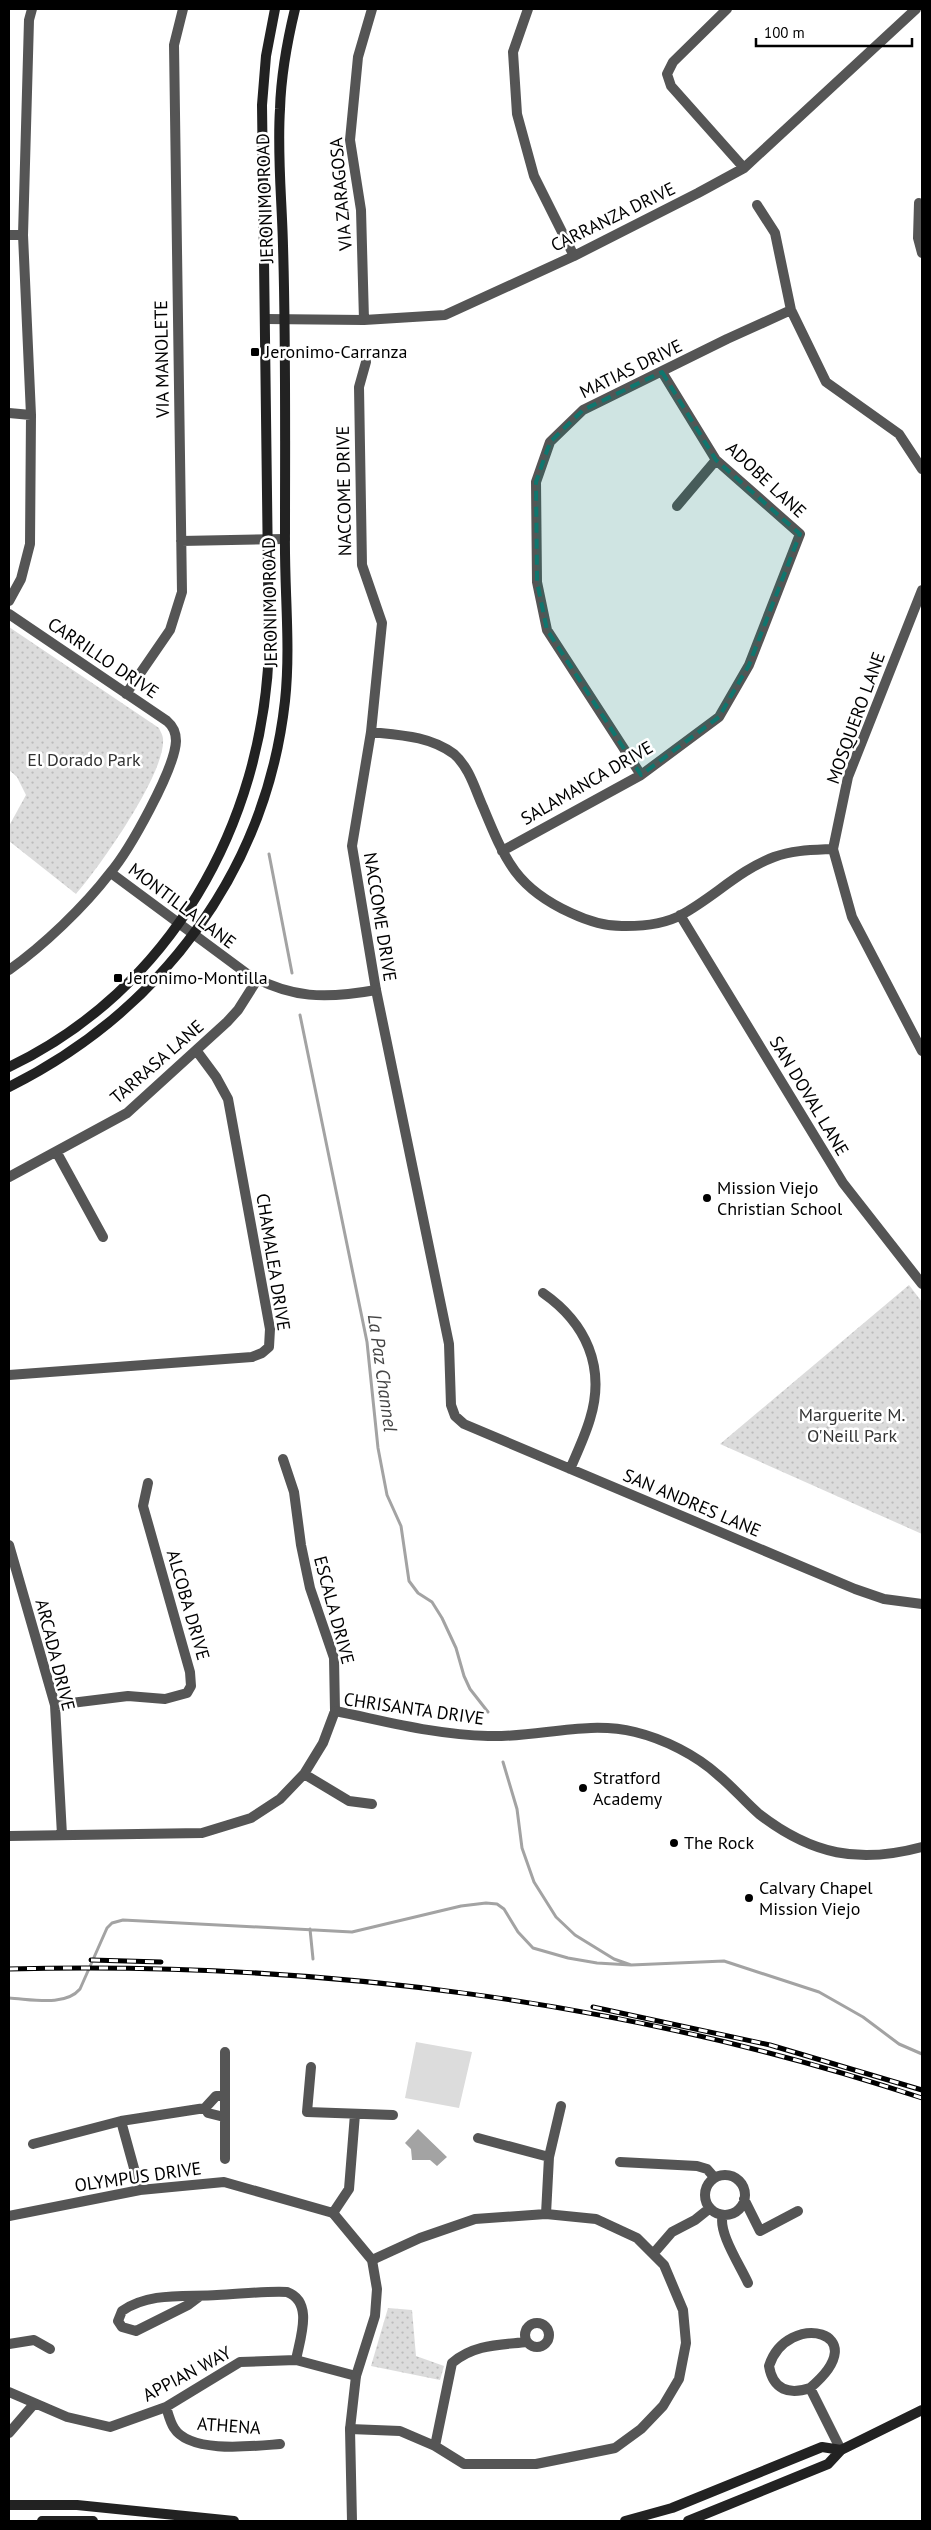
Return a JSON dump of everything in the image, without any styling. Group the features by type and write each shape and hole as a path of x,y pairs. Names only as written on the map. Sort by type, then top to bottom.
{"main road":[{"name":"JERONIMO ROAD","path":"9,1068 48,1045 92,1014 131,978 178,924 207,879 229,836 249,780 258,745 268,676 266,319 262,105 266,56 275,9"},
{"name":"JERONIMO ROAD","path":"9,1087 60,1059 114,1020 158,977 194,935 220,895 241,855 261,806 274,763 281,728 287,676 280,110 285,57 295,9"},
{"path":"688,2521 828,2464 840,2450 922,2410"},
{"path":"625,2521 672,2508 822,2447 840,2450"},
{"path":"9,2505 77,2505 234,2521"},
{"path":"42,2521 93,2521"}],"street":[{"path":"9,601 22,578 30,544 31,415 24,235 29,20 32,9"},
{"name":"VIA MANOLETE","path":"126,694 173,624 182,592 174,45 183,9"},
{"name":"VIA ZARAGOSA","path":"364,320 361,210 350,140 358,57 372,9"},
{"path":"528,9 513,52 516,114 534,176 574,256"},
{"path":"728,9 673,62 666,74 671,86 744,168"},
{"name":"CARRANZA DRIVE","path":"266,319 364,320 445,315 574,256 698,194 744,168 916,9"},
{"path":"919,203 918,238 922,253"},
{"path":"757,205 775,233 791,310 826,382 899,434 922,469"},
{"path":"9,235 24,235"},
{"name":"MATIAS DRIVE","path":"641,775 547,630 537,582 536,482 550,442 583,410 726,339 791,310"},
{"name":"NACCOME DRIVE","path":"366,362 359,387 362,565 382,624 371,732 352,846 376,990 449,1344 450,1405 454,1416"},
{"name":"ADOBE LANE","path":"662,372 716,460 800,534"},
{"path":"9,413 31,415"},
{"path":"677,506 716,460"},
{"name":"SALAMANCA DRIVE","path":"502,851 641,775 719,717 749,665 800,534"},
{"path":"181,541 284,539"},
{"name":"MOSQUERO LANE","path":"922,590 848,777 833,849 852,918 922,1051"},
{"name":"CARRILLO DRIVE","path":"9,614 167,720 175,732 174,751 161,784 130,844 111,873"},
{"path":"371,732 424,739 441,746 456,756 471,778 502,851 528,888 551,904 596,923 626,926 661,922 680,915 755,866 773,857 792,852 833,849"},
{"path":"9,970 37,950 111,873"},
{"name":"MONTILLA LANE","path":"111,873 178,924 257,980 282,991 316,996 334,996 376,990"},
{"name":"SAN DOVAL LANE","path":"680,915 843,1183 922,1284"},
{"name":"TARRASA LANE","path":"9,1177 57,1153 127,1113 238,1010 257,980"},
{"name":"CHAMALEA DRIVE","path":"9,1376 252,1357 262,1353 269,1347 270,1330 228,1099 216,1077 196,1050"},
{"path":"57,1153 102,1237"},
{"path":"544,1293 564,1307 578,1324 595,1368 596,1392 590,1420 570,1469"},
{"name":"SAN ANDRES LANE","path":"454,1416 464,1424 855,1589 884,1600 922,1604"},
{"name":"ESCALA DRIVE","path":"283,1459 294,1492 301,1545 310,1588 334,1658 335,1712"},
{"name":"ALCOBA DRIVE","path":"55,1705 128,1696 165,1699 187,1693 191,1686 190,1672 143,1506 148,1483"},
{"name":"ARCADA DRIVE","path":"9,1545 55,1705 62,1835"},
{"name":"CHRISANTA DRIVE","path":"9,1836 202,1833 251,1818 280,1799 304,1774 323,1743 335,1712 444,1733 489,1736 586,1728 634,1732 683,1750 717,1774 758,1813 788,1834 817,1848 853,1856 891,1856 922,1847"},
{"path":"304,1774 349,1801 372,1804"},
{"path":"225,2052 225,2159"},
{"path":"311,2067 307,2112 393,2115"},
{"path":"33,2144 120,2121 205,2108 216,2096 224,2096"},
{"path":"546,2214 549,2157 561,2106"},
{"path":"205,2108 208,2113 224,2117"},
{"path":"352,2521 350,2429 356,2376 375,2316 377,2289 372,2260 333,2213 348,2189 355,2114"},
{"path":"120,2121 140,2190"},
{"path":"478,2138 549,2157"},
{"path":"620,2162 703,2167 714,2177"},
{"path":"744,2199 734,2212 723,2215 710,2208 705,2191 714,2177 721,2175 734,2176 743,2186 744,2199 760,2231 798,2212"},
{"name":"OLYMPUS DRIVE","path":"9,2216 140,2190 224,2182 333,2213"},
{"path":"652,2254 672,2232 695,2220 710,2208"},
{"path":"350,2429 400,2431 435,2446 464,2464 536,2464 615,2448 641,2429 663,2406 679,2379 686,2343 683,2310 664,2265 637,2238 596,2219 546,2214 475,2219 420,2238 372,2260"},
{"path":"723,2215 721,2223 724,2232 748,2283"},
{"path":"200,2296 188,2305 136,2331 122,2327 118,2321 122,2310 130,2305 181,2294 200,2296 278,2291 296,2295 304,2312 296,2360"},
{"path":"815,2332 824,2334 831,2341 834,2351 833,2364 827,2374 810,2388 798,2392 781,2389 774,2384 769,2366 778,2349 792,2339 815,2332"},
{"path":"9,2344 34,2340 50,2349"},
{"path":"435,2446 452,2363 470,2350 484,2346 527,2342"},
{"name":"APPIAN WAY","path":"9,2392 67,2418 110,2427 166,2407 240,2362 296,2360 356,2376"},
{"path":"810,2388 840,2450"},
{"path":"9,2433 34,2404"},
{"name":"ATHENA","path":"166,2407 174,2429 185,2439 199,2444 247,2447 280,2444"}],"highlighted area":[{"path":"662,372 716,460 800,534 749,665 719,717 641,775 547,630 537,582 536,482 550,442 583,410"}],"green space":[{"name":"El Dorado Park","path":"9,627 159,728 163,736 161,754 143,796 100,864 76,894 9,841 9,826 26,795 17,777 9,770"},
{"name":"Marguerite M. O'Neill Park","path":"909,1285 922,1302 922,1534 720,1444"},
{"path":"855,1419 864,1423 868,1432 864,1441 855,1445 846,1441 842,1432 846,1423"},
{"path":"416,2042 472,2052 459,2108 405,2098"},
{"path":"388,2308 412,2310 416,2356 444,2366 440,2380 371,2366"}],"shaded area":[{"path":"418,2129 447,2157 437,2166 430,2160 412,2160 411,2149 405,2143"}],"waterway":[{"name":"La Paz Channel","path":"269,854 292,973"},
{"name":"La Paz Channel","path":"300,1015 367,1342 378,1448 387,1495 401,1526 409,1581 418,1593 432,1602 442,1618 456,1648 470,1689 488,1712"},
{"name":"La Paz Channel","path":"503,1762 517,1809 522,1848 534,1882 556,1917 575,1935 614,1959 631,1965 724,1961 819,1992 863,2017 899,2044 922,2054"},
{"path":"9,1998 47,2001 74,1995 80,1989 107,1928 112,1923 123,1920 352,1932 461,1906 486,1903 497,1904 504,1909 518,1932 533,1948 568,1958 597,1963 631,1965"},
{"path":"310,1929 313,1959"}],"railway":[{"path":"91,1960 161,1962"},
{"path":"9,1969 125,1968 240,1972 356,1981 471,1994 586,2012 699,2036 811,2064 922,2098"},
{"path":"593,2007 770,2045 922,2090"}],"place":[{"name":"Jeronimo-Carranza","path":"255,352"},
{"name":"Jeronimo-Montilla","path":"118,978"},
{"name":"Mission Viejo Christian School","path":"707,1198"},
{"name":"Stratford Academy","path":"583,1788"},
{"name":"The Rock","path":"674,1843"},
{"name":"Calvary Chapel Mission Viejo","path":"749,1898"}]}
